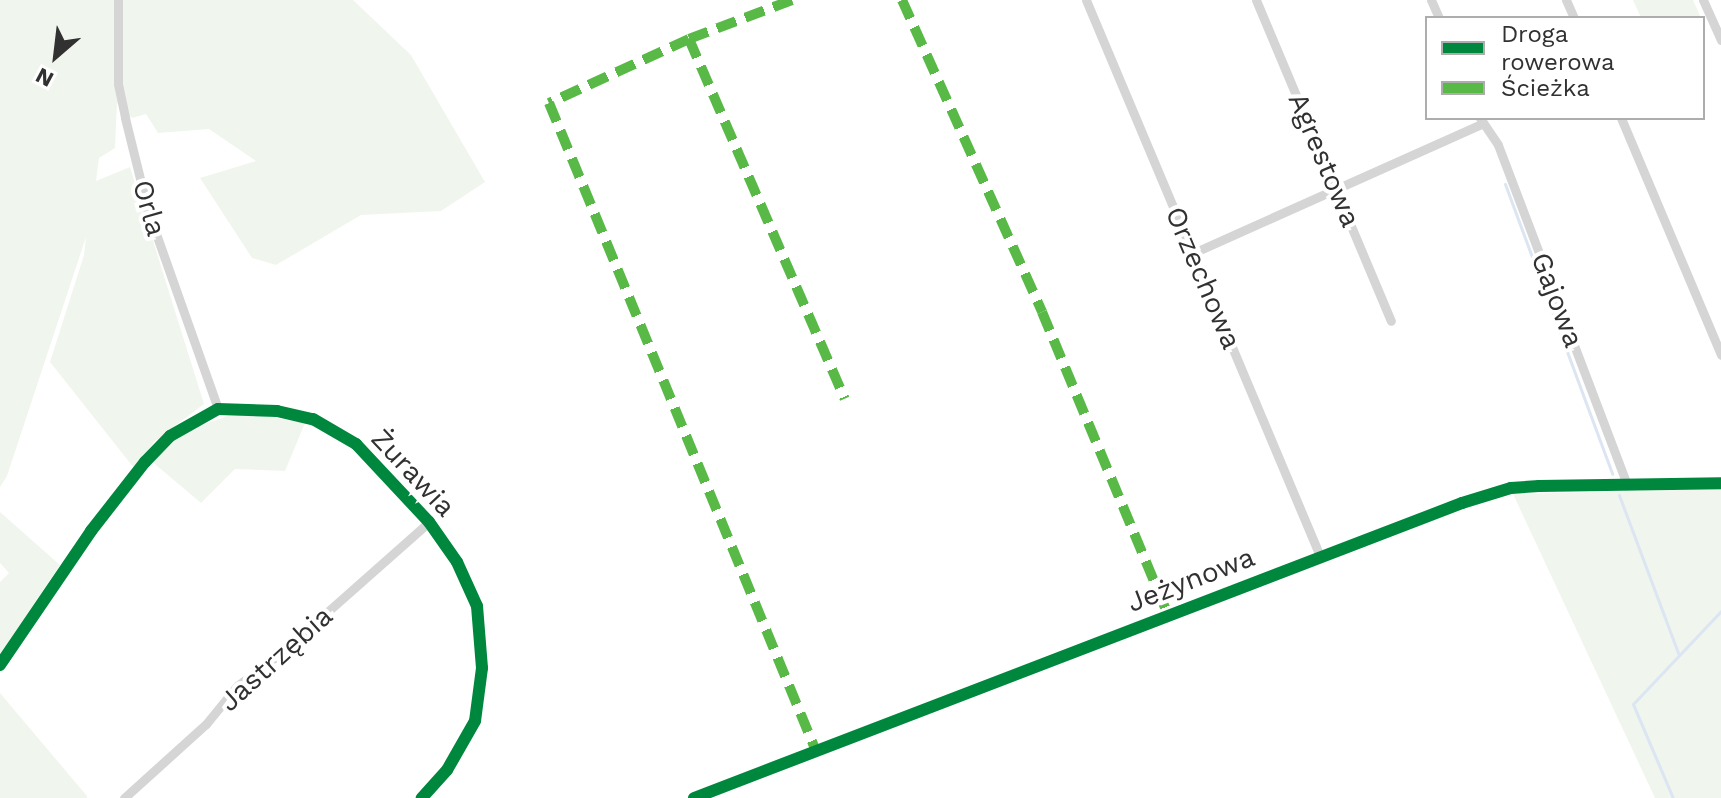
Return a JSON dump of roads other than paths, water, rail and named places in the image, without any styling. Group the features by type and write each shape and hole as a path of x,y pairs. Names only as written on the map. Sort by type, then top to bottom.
{"street":[{"name":"Orla","path":"118,0 118,84 125,118 148,211 218,409"},
{"name":"Orzechowa","path":"1086,0 1320,556"},
{"name":"Agrestowa","path":"1256,0 1391,321"},
{"path":"1703,0 1721,40"},
{"path":"1622,120 1721,355"},
{"path":"1193,253 1482,121"},
{"name":"Gajowa","path":"1482,121 1498,145 1627,485"},
{"name":"Żurawia","path":"218,409 277,411 328,426 356,444 429,522 457,562 477,606 482,668 475,721 447,770 422,798"},
{"path":"0,665 69,562 145,462 170,436 218,409"},
{"name":"Jeżynowa","path":"694,798 1320,556 1511,488 1721,483"},
{"name":"Jastrzębia","path":"124,798 206,724 237,686 282,652 429,522"}],"waterway":[{"path":"1505,184 1612,474"},
{"path":"1619,495 1678,653"},
{"path":"1673,798 1633,704 1721,611"}]}
